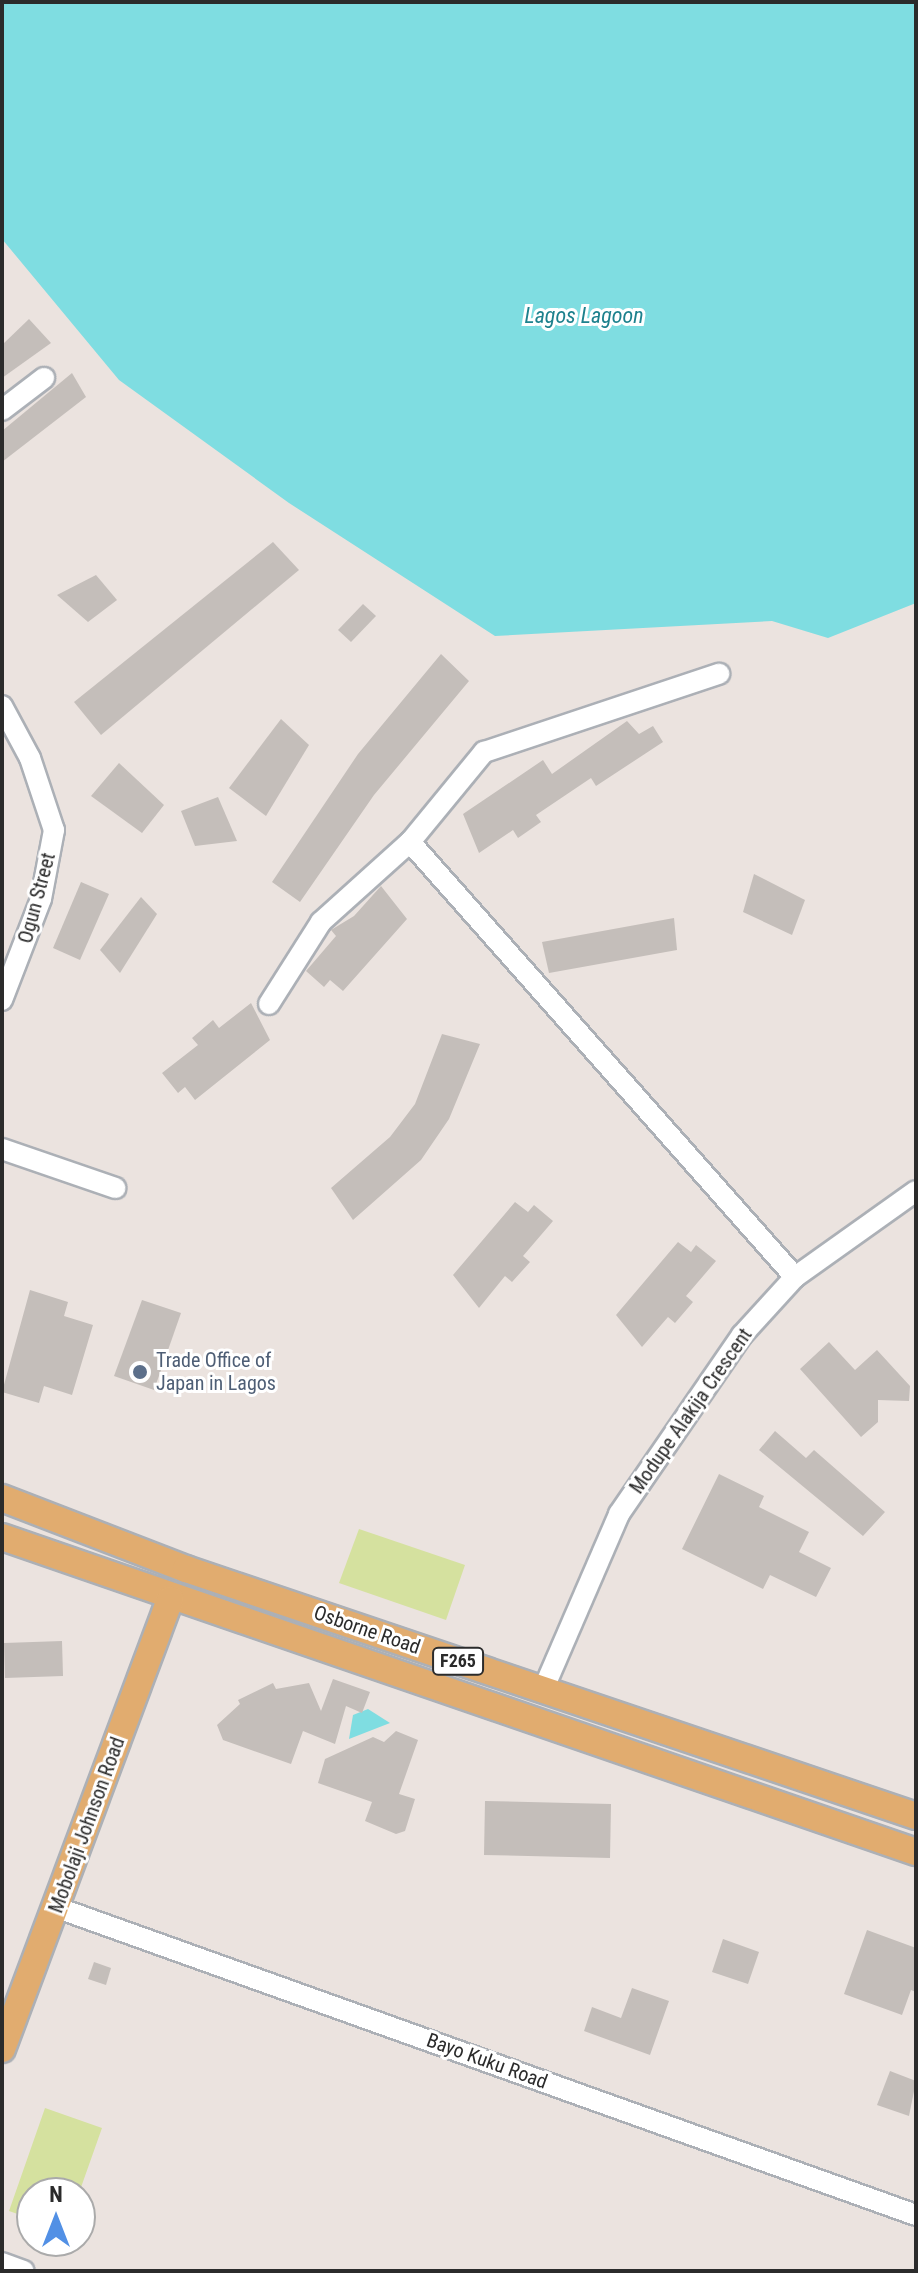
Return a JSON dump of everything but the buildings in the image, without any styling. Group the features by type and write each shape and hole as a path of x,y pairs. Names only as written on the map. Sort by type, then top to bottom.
{"main road":[{"name":"Osborne Road","path":"2,1498 186,1569 916,1816"},
{"name":"Osborne Road","path":"7,1541 916,1852"},
{"name":"Mobolaji Johnson Road","path":"2,2049 58,1908 170,1599"}],"street":[{"path":"2,410 44,378"},
{"path":"269,1004 321,922 410,842 484,752 719,674"},
{"name":"Ogun Street","path":"2,706 30,758 54,830 41,899 2,1000"},
{"path":"410,842 795,1277"},
{"path":"2,1149 115,1188"},
{"name":"Modupe Alakija Crescent","path":"543,1690 619,1514 742,1335 795,1277 916,1191"},
{"name":"Bayo Kuku Road","path":"58,1908 916,2215"},
{"path":"2,2263 24,2271"}],"green space":[{"path":"359,1529 465,1565 446,1620 339,1583"},
{"path":"45,2108 102,2128 85,2177 21,2177"},
{"path":"16,2191 16,2213 9,2211"}],"water":[{"name":"Lagos Lagoon","path":"2,2 916,2 916,603 828,638 772,621 495,636 289,503 119,380 2,239"},
{"path":"368,1709 390,1723 349,1739 353,1715"}],"place":[{"name":"Trade Office of Japan in Lagos","path":"140,1372"}]}
